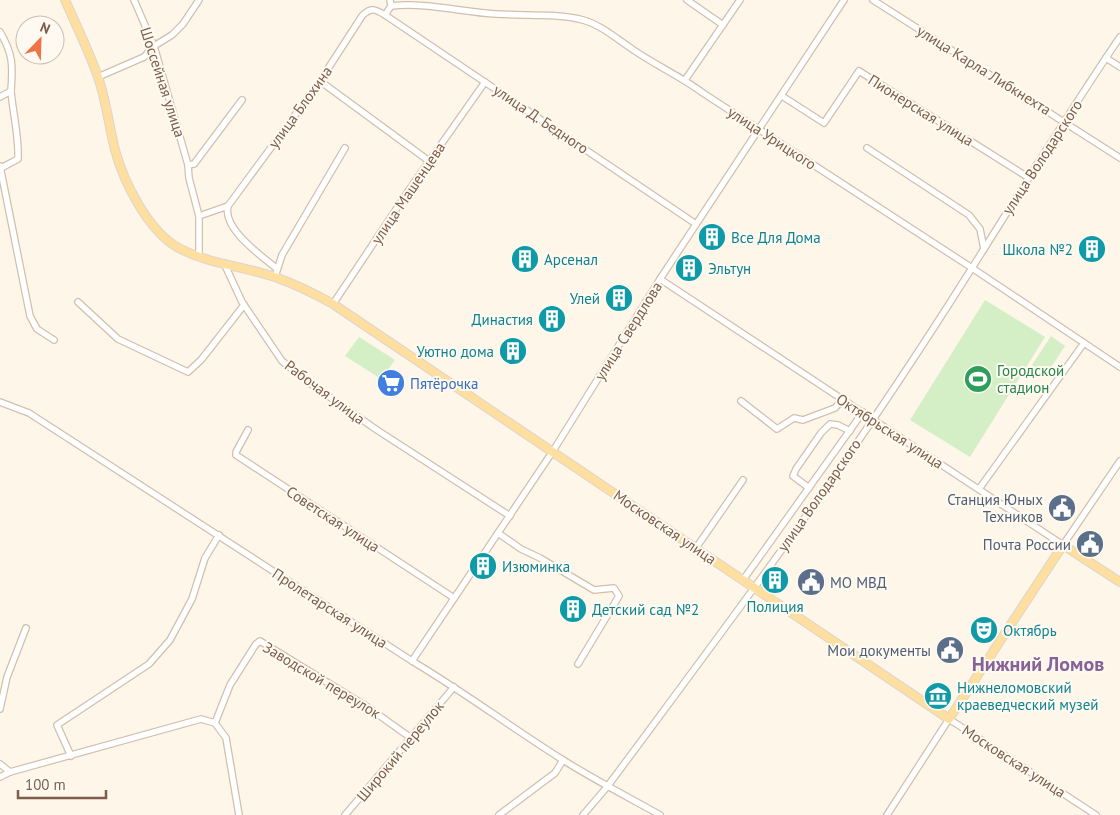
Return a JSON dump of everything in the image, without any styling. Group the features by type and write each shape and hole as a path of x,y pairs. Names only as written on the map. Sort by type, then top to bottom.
{"main road":[{"path":"65,0 98,77 116,152 126,179 148,218 169,242 183,250 224,263"},
{"name":"Московская улица","path":"224,263 276,273 333,304 554,451 949,719"},
{"path":"949,719 1063,545"},
{"name":"Октябрьская улица","path":"1063,545 1120,582"}],"street":[{"name":"Шоссейная улица","path":"134,0 154,46 188,165 189,178 199,216 199,256"},
{"path":"98,77 144,57 154,46 172,35 183,24 199,0"},
{"path":"687,0 723,25"},
{"path":"686,80 740,0"},
{"name":"улица Свердлова","path":"412,661 554,451 660,279 844,0"},
{"name":"улица Карла Либкнехта","path":"873,0 1065,121 1120,158"},
{"path":"385,15 390,3"},
{"name":"улица Урицкого","path":"390,3 495,14 569,17 597,25 634,50 686,80 1120,367"},
{"name":"улица Блохина","path":"228,206 320,82 367,11 377,10 385,15"},
{"name":"улица Д. Бедного","path":"385,15 696,224"},
{"path":"0,32 9,46 12,68 13,117 19,141 18,159 0,167 30,316 36,329 54,340"},
{"name":"улица Володарского","path":"583,815 608,788 754,587 910,364 1120,37"},
{"path":"1106,58 1120,67"},
{"name":"Пионерская улица","path":"782,96 824,123 859,71 1029,178"},
{"path":"320,82 429,161"},
{"name":"улица Машенцева","path":"333,304 429,161 485,82"},
{"path":"0,98 11,91"},
{"path":"188,165 194,164 242,100"},
{"path":"199,216 228,206 228,217 241,238 276,273 282,255 345,148"},
{"path":"866,148 969,215 980,229 984,249"},
{"name":"Рабочая улица","path":"224,263 244,305 282,360 311,384 376,430 510,516"},
{"name":"Октябрьская улица","path":"660,279 1063,545"},
{"path":"78,302 118,339 188,372 205,355 244,305"},
{"path":"979,489 1084,343"},
{"path":"740,402 777,429 794,418 803,420 835,408 843,399"},
{"name":"Пролетарская улица","path":"0,402 29,413 454,687 563,760 608,788 659,815"},
{"path":"743,580 863,412"},
{"path":"809,488 793,476 821,433 830,424 838,425 850,431"},
{"name":"Советская улица","path":"248,430 236,455 454,598"},
{"path":"1063,545 1120,461"},
{"path":"696,548 742,480"},
{"path":"498,533 521,549 594,590 614,588 619,596 578,664"},
{"path":"71,756 56,725 149,664 170,640 192,599 205,558 219,535"},
{"path":"0,709 7,677 26,628"},
{"name":"Заводской переулок","path":"215,723 230,685 256,644 260,641 369,708 411,738"},
{"name":"Широкий переулок","path":"345,815 454,687"},
{"path":"0,777 10,772 201,719 215,723 226,738 240,815"},
{"path":"887,815 949,719"},
{"name":"Московская улица","path":"949,719 1096,815"},
{"path":"499,815 555,773 563,760"},
{"path":"0,764 10,772"}],"green space":[{"name":"Городской стадион","path":"985,300 1045,337 970,457 910,420"},
{"path":"1051,336 1065,346 1046,375 1032,365"},
{"path":"359,337 395,360 381,379 345,356"}],"place":[{"name":"Все Для Дома","path":"712,237"},
{"name":"Школа №2","path":"1092,249"},
{"name":"Арсенал","path":"525,259"},
{"name":"Эльтун","path":"689,268"},
{"name":"Улей","path":"619,298"},
{"name":"Династия","path":"552,319"},
{"name":"Уютно дома","path":"513,351"},
{"name":"Городской стадион","path":"978,379"},
{"name":"Пятёрочка","path":"391,383"},
{"name":"Станция Юных Техников","path":"1062,508"},
{"name":"Почта России","path":"1090,544"},
{"name":"Изюминка","path":"483,566"},
{"name":"Полиция","path":"775,580"},
{"name":"МО МВД","path":"811,582"},
{"name":"Детский сад №2","path":"573,609"},
{"name":"Октябрь","path":"984,630"},
{"name":"Мои документы","path":"950,650"},
{"name":"Нижнеломовский краеведческий музей","path":"938,696"}],"district":[{"name":"Нижний Ломов","path":"1038,664"}]}
